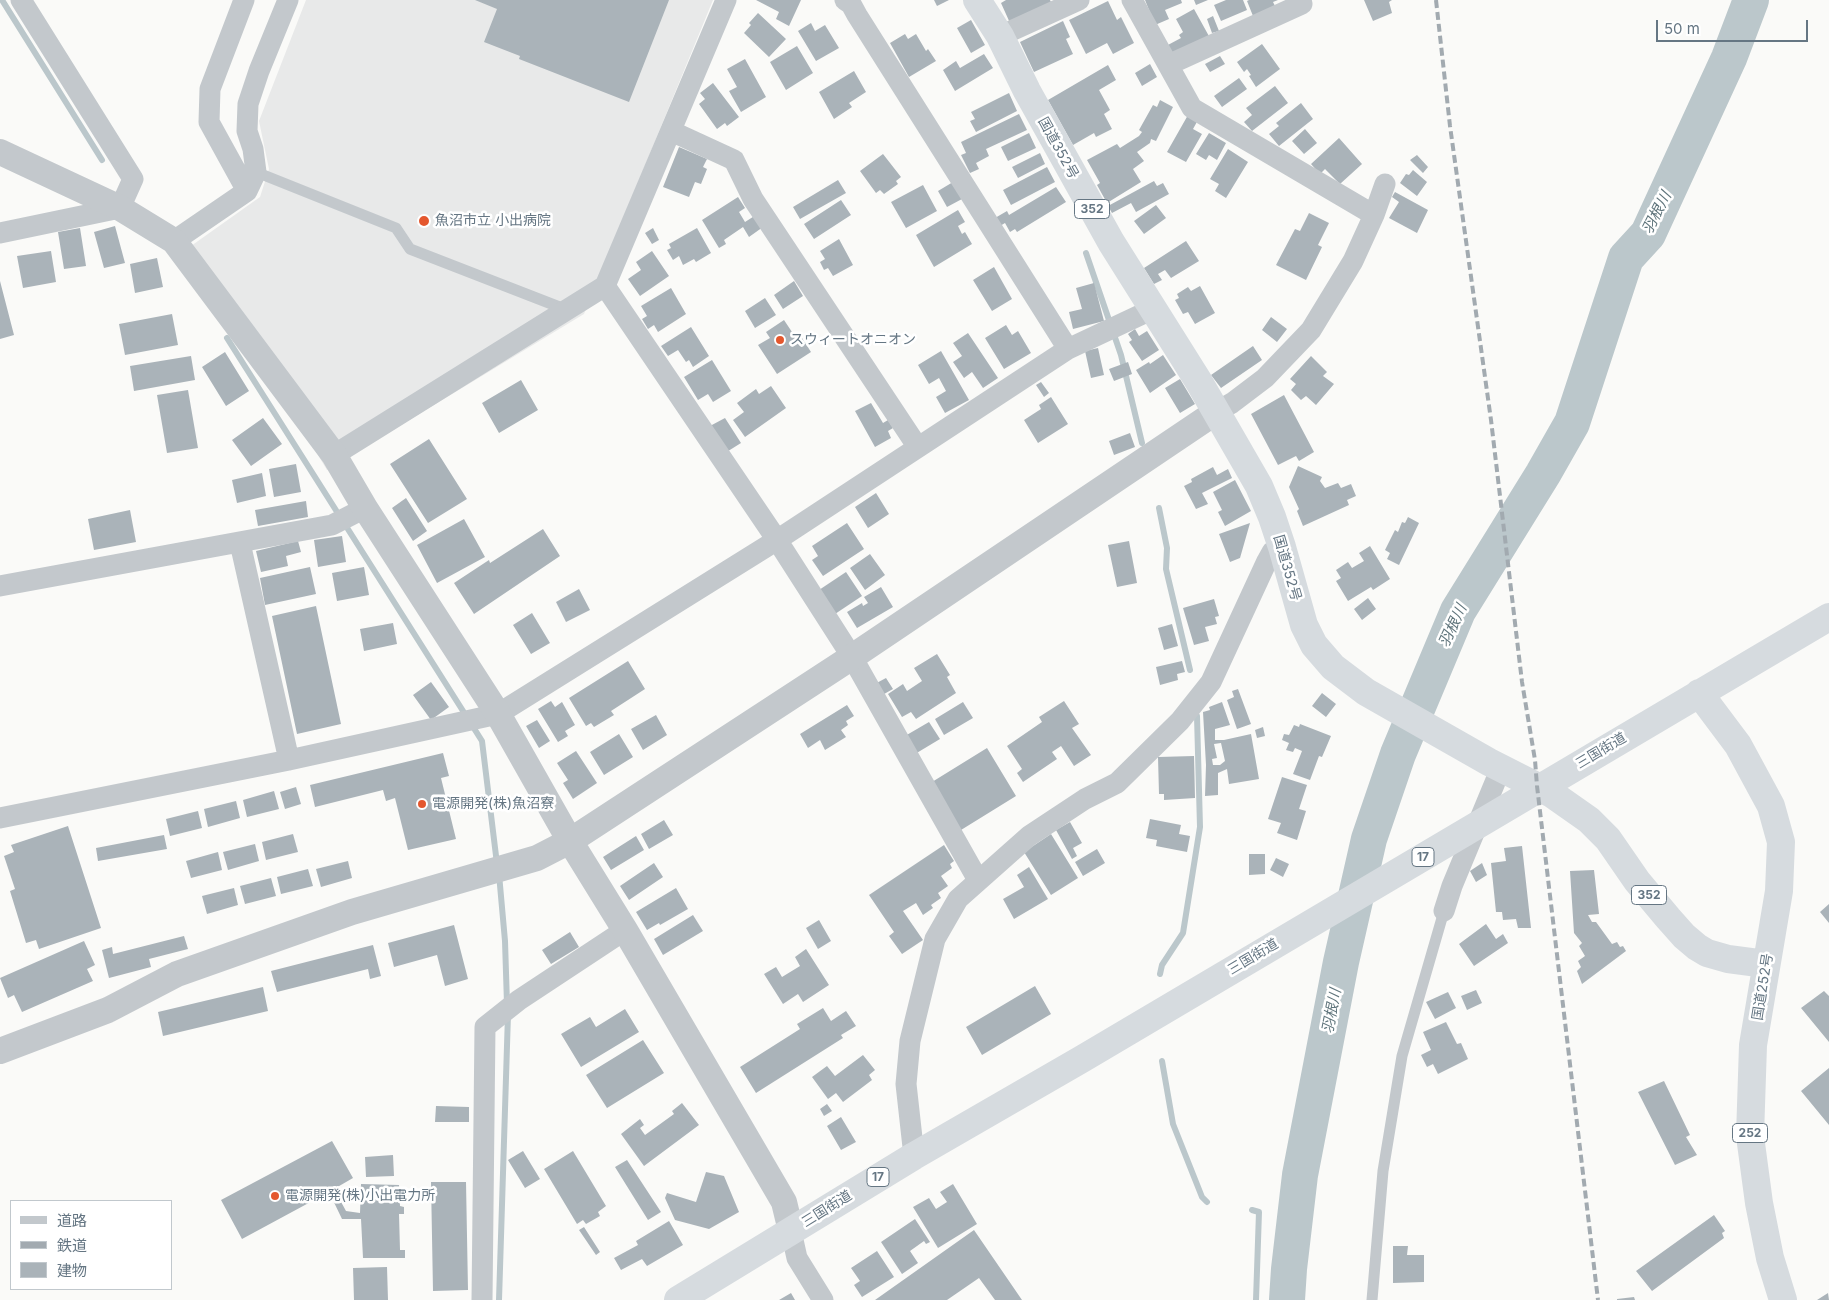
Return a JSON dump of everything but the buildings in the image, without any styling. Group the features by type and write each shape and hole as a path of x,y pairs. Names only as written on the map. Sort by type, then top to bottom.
{"highway":[{"name":"国道352号","path":"977,0 1000,36 1069,168 1111,242 1216,412 1259,486 1272,517 1304,625 1314,645 1333,667 1372,696 1495,765 1552,794 1589,820 1608,839 1637,881 1668,918 1697,947 1707,953 1728,959 1766,964"},
{"name":"三国街道","path":"678,1300 914,1156 1829,616"},
{"name":"国道252号","path":"1699,693 1724,726 1747,762 1771,806 1781,842 1779,891 1753,1045 1750,1136 1758,1203 1770,1258 1783,1300"}],"street":[{"path":"21,0 133,179 120,208"},
{"path":"244,0 210,90 209,122 252,182"},
{"path":"252,182 253,149 247,131 248,104 288,0"},
{"path":"334,455 605,286 726,0"},
{"path":"844,0 851,4 1068,348"},
{"path":"1000,36 1079,0"},
{"path":"1132,0 1192,108 1374,215"},
{"path":"1168,64 1302,4 1301,0"},
{"path":"671,131 734,160 753,198 917,446"},
{"path":"0,152 120,208 174,241 334,455 365,508 498,714 570,840 625,930 784,1202 798,1258 823,1300"},
{"path":"174,241 252,182"},
{"path":"0,1051 108,1010 176,974 352,912 537,858 570,840 852,657 1216,412 1232,404 1265,378 1311,330 1353,261 1374,215 1385,184"},
{"path":"0,233 120,208"},
{"path":"605,286 777,540 852,657 978,880"},
{"path":"0,818 289,760 498,714 777,540 1068,348 1153,309"},
{"path":"0,586 332,525 365,508"},
{"path":"240,543 289,760"},
{"path":"914,1156 906,1084 910,1041 935,939 958,899 1029,836 1085,799 1117,783 1180,721 1211,682 1267,561 1272,552 1282,548"},
{"path":"1444,911 1495,765"},
{"path":"482,1300 485,1027 519,1000 625,930"}],"lane":[{"path":"252,182 396,228 410,249 562,308 605,286"},
{"path":"1372,1300 1383,1171 1402,1056 1444,911"}],"shaded area":[{"name":"魚沼市立 小出病院","path":"306,0 713,0 584,314 327,470 191,246 260,197 269,169 259,121"}],"waterway":[{"path":"2,0 102,160"},
{"name":"羽根川","path":"1287,1300 1300,1175 1341,962 1369,839 1398,754 1458,611 1543,474 1572,423 1626,258 1648,234 1729,58 1751,0"},
{"path":"1086,253 1121,355 1142,443"},
{"path":"227,338 482,741 497,864"},
{"path":"1159,508 1167,548 1166,569 1190,670"},
{"path":"1160,974 1162,965 1183,933 1200,827 1197,716"},
{"path":"499,874 505,941 507,1004"},
{"path":"499,1300 508,1014"},
{"path":"1162,1061 1173,1124 1202,1197 1207,1202"},
{"path":"1252,1210 1259,1212 1256,1300"}],"railway":[{"path":"1436,0 1450,126 1491,420 1522,682 1535,760 1598,1300"}],"place":[{"name":"魚沼市立 小出病院","path":"424,221"},
{"name":"スウィートオニオン","path":"780,340"},
{"name":"電源開発(株)魚沼寮","path":"422,804"},
{"name":"電源開発(株)小出電力所","path":"275,1196"}]}
